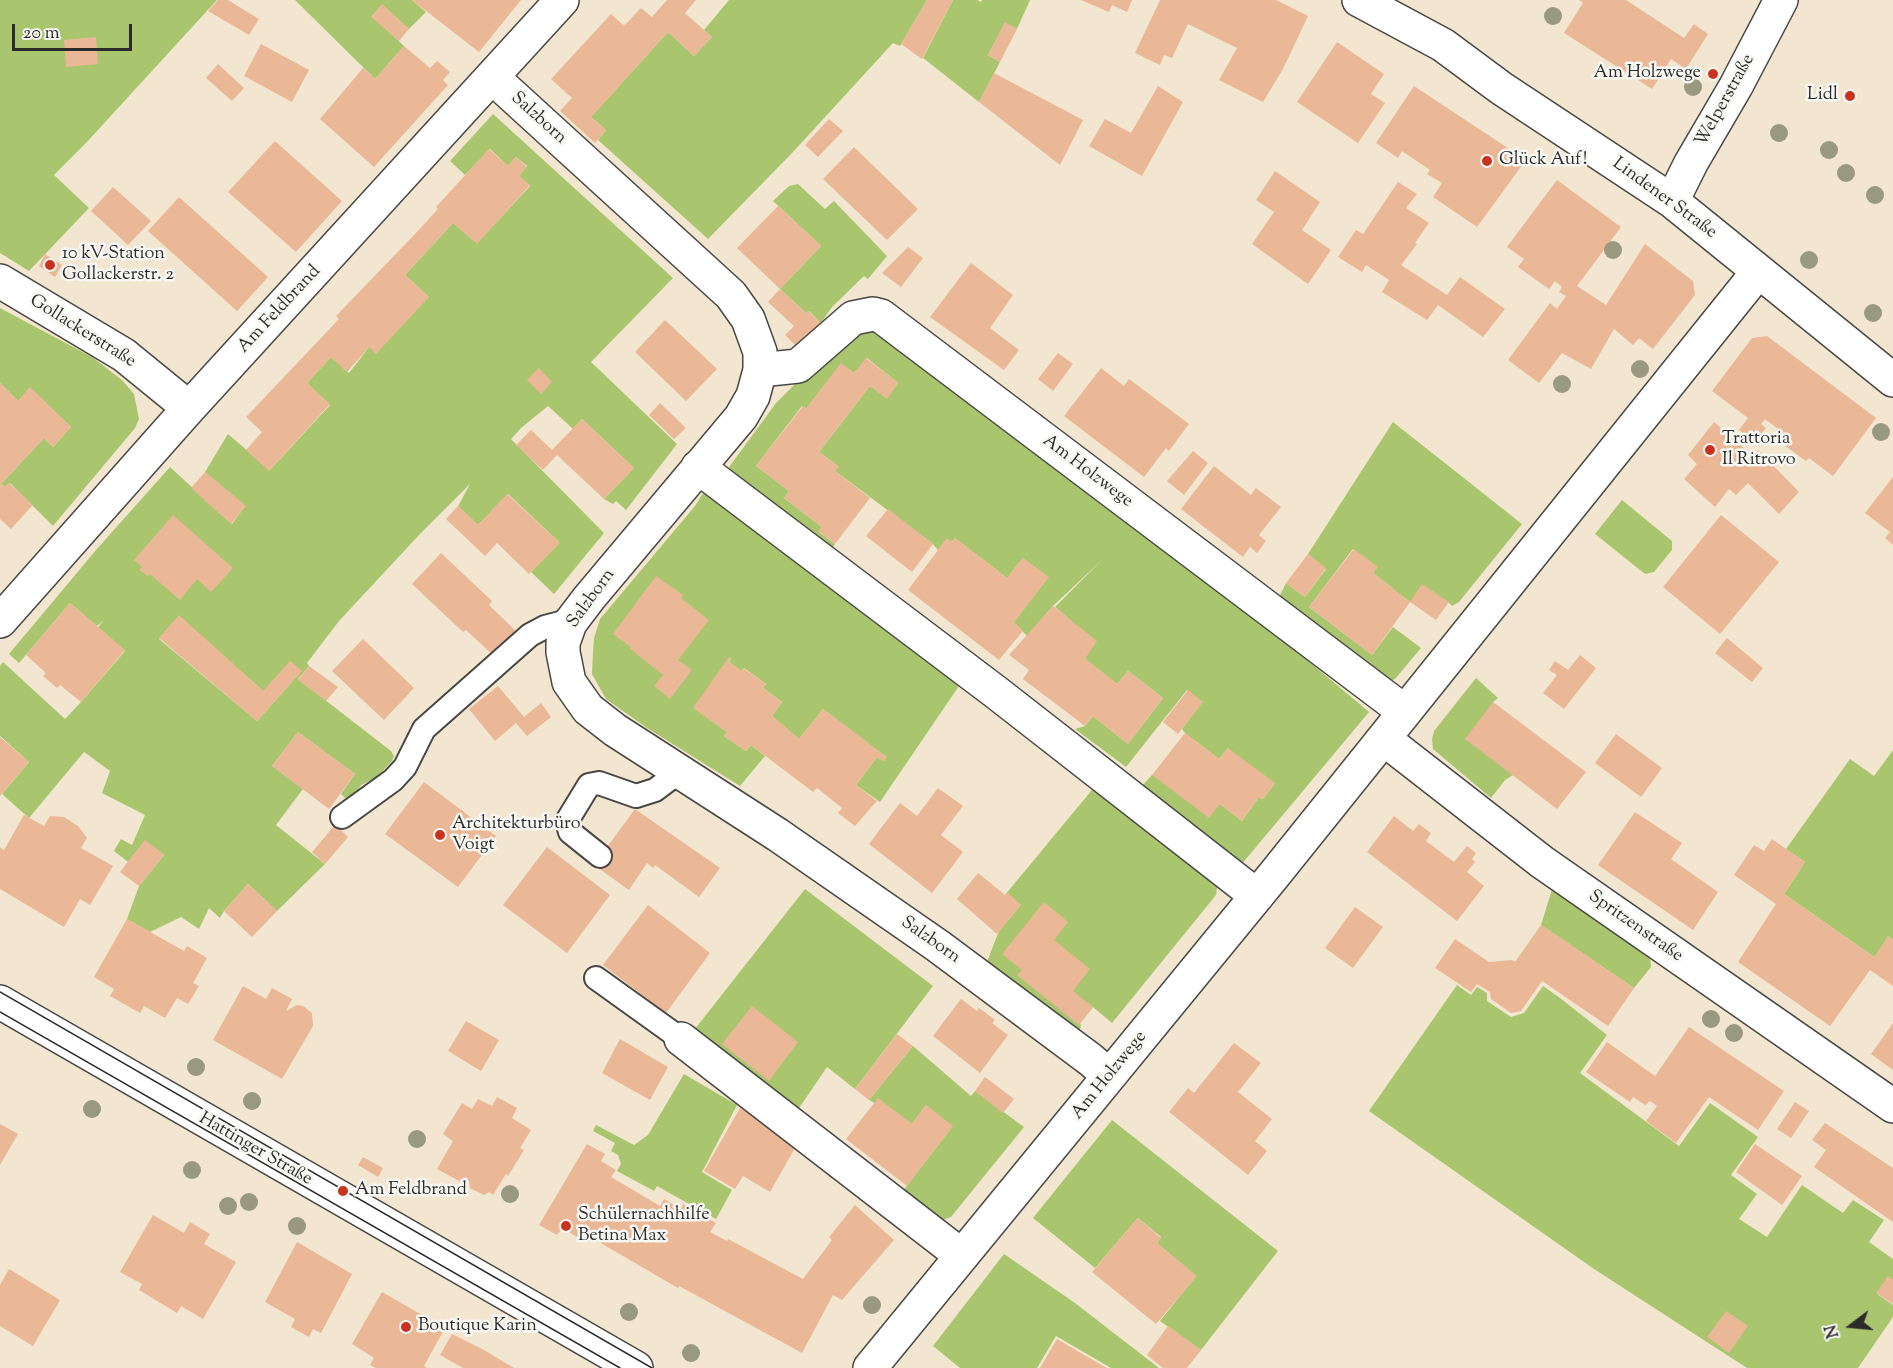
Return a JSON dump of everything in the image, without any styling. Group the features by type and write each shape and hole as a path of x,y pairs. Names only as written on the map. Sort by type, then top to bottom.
{"street":[{"name":"Am Feldbrand","path":"0,621 189,408 562,0"},
{"name":"Lindener Straße","path":"1359,0 1443,45 1555,125 1672,201 1893,380"},
{"name":"Welperstraße","path":"1672,201 1781,0"},
{"name":"Salzborn","path":"492,78 731,295 748,319 760,352 760,370 753,396 741,417 570,623 563,643 564,664 569,682 588,709 615,730 778,835 938,946 1091,1060 1109,1076"},
{"name":"Am Holzwege","path":"870,1368 1257,896 1758,272"},
{"name":"Gollackerstraße","path":"0,282 124,355 189,408"},
{"name":"Am Holzwege","path":"760,370 798,366 853,318 873,314 881,316 1405,712"},
{"path":"698,467 997,693 1257,896"},
{"name":"Spritzenstraße","path":"1383,740 1542,862 1893,1106"},
{"name":"Hattinger Straße","path":"0,1002 636,1368"},
{"path":"681,1039 963,1256"}],"lane":[{"path":"342,817 393,780 405,767 424,729 530,634 545,627 564,622 570,623"},
{"path":"600,856 570,832 567,821 589,785 599,783 636,795 655,790 679,772"},
{"path":"596,978 681,1039"}],"green space":[{"path":"0,0 217,0 54,175 89,208 29,271 0,253"},
{"path":"295,0 412,0 426,12 409,29 382,5 372,16 404,46 375,79"},
{"path":"729,0 927,0 900,46 893,43 793,152 708,239 598,140 606,130 591,117 668,32 694,56 712,37 704,30"},
{"path":"953,0 981,2 982,0 1030,0 1017,29 1005,23 988,55 1000,62 979,102 923,58"},
{"path":"493,114 673,278 591,362 677,444 626,510 616,501 613,504 604,499 634,468 582,419 573,429 548,406 521,428 511,439 604,533 554,594 531,572 559,542 508,494 478,525 458,506 470,484 339,621 307,663 309,666 298,679 391,751 394,756 377,777 361,785 355,794 345,798 341,794 355,774 298,732 272,766 303,789 276,825 325,864 277,911 248,884 220,918 209,908 199,929 181,917 150,932 127,919 139,886 164,855 145,841 128,862 114,851 121,839 132,845 145,815 102,793 110,771 84,752 29,818 2,794 29,762 0,736 0,666 3,662 65,719 81,702 125,651 98,627 104,620 97,626 70,603 19,663 9,654 96,550 170,467 232,524 245,506 205,472 228,434 270,470 330,405 307,383 331,357 349,373 369,347 429,297 405,275 453,223 477,243 530,186 519,176 527,166 516,157 508,166 490,149 465,175 450,161","holes":["179,616 263,691 299,674 257,721 159,639"]},
{"path":"798,184 825,209 834,201 887,256 868,279 864,276 832,307 821,323 809,311 806,313 780,289 821,246 773,201 789,186"},
{"path":"0,308 92,357 122,380 134,394 139,419 135,428 53,526 10,483 5,487 1,484 44,438 53,447 71,427 30,388 18,401 0,383"},
{"path":"858,331 883,334 1238,602 1369,712 1241,865 1138,790 1152,775 1220,804 1242,821 1259,797 1263,799 1275,783 1248,767 1228,748 1219,759 1185,733 1182,729 1202,702 1187,690 1126,767 1075,729 1085,726 1093,716 1128,744 1163,698 1128,671 1117,684 1085,659 1069,619 1055,607 1103,559 1053,606 1027,636 1014,622 1048,577 1023,558 1007,578 955,538 952,542 947,539 938,550 835,471 838,466 819,452 870,386 887,398 898,383 867,358 854,373 841,364 806,409 802,406 756,466 789,491 784,498 822,527 819,532 835,544 828,555 724,474 776,403 828,351"},
{"path":"1393,422 1522,524 1459,602 1452,606 1448,602 1410,602 1373,573 1377,567 1353,549 1309,607 1372,655 1393,627 1421,648 1395,679 1388,682 1276,604 1286,583 1305,597 1326,569 1308,554"},
{"path":"705,490 961,683 880,802 856,785 877,757 884,761 886,757 823,709 799,739 772,716 782,702 763,688 766,684 744,668 741,671 729,662 730,658 694,708 727,732 724,736 746,751 751,745 765,756 740,786 647,728 606,699 597,683 592,674 593,651 594,638 600,619 695,506"},
{"path":"1622,500 1672,541 1672,550 1654,572 1645,574 1595,534"},
{"path":"1476,678 1498,698 1493,702 1513,775 1505,780 1491,798 1433,749 1434,731"},
{"path":"1893,750 1893,940 1888,936 1877,959 1784,894 1805,862 1786,849 1850,759 1874,776"},
{"path":"1096,785 1218,879 1216,895 1112,1023 1093,1007 1080,1023 1079,1032 985,967 999,931 1021,905 1005,895"},
{"path":"1553,886 1650,955 1651,967 1634,988 1541,925"},
{"path":"805,889 933,986 855,1089 827,1067 795,1114 691,1034"},
{"path":"1457,985 1471,995 1477,987 1487,993 1487,1001 1511,1017 1524,1013 1543,986 1560,998 1607,1035 1580,1073 1679,1146 1710,1103 1758,1137 1731,1175 1757,1194 1739,1219 1767,1237 1802,1185 1843,1213 1853,1200 1884,1220 1869,1242 1893,1259 1893,1280 1888,1277 1877,1294 1893,1305 1893,1317 1858,1368 1747,1368 1594,1269 1369,1111"},
{"path":"913,1046 971,1096 975,1091 1024,1127 951,1217 943,1220 939,1220 902,1192 952,1127 926,1105 912,1124 869,1100"},
{"path":"684,1074 737,1105 702,1172 732,1190 716,1219 657,1186 654,1191 617,1171 621,1164 618,1155 611,1151 615,1143 593,1131 596,1125 634,1145 648,1135"},
{"path":"1112,1120 1278,1251 1201,1350 1160,1321 1196,1276 1157,1243 1161,1237 1138,1218 1095,1268 1033,1218"},
{"path":"1004,1254 1075,1303 1159,1368 1111,1368 1056,1336 1037,1368 960,1368 933,1346"}],"building":[{"path":"218,0 228,0 259,19 249,35 208,11"},
{"path":"412,0 521,0 479,52"},
{"path":"667,0 696,0 685,13 712,37 694,56 668,32 591,117 606,130 595,143 560,111 572,98 551,79 611,14 624,26 641,8 652,17"},
{"path":"927,0 953,0 922,59 901,44"},
{"path":"1081,0 1132,0 1127,12 1112,5 1109,12"},
{"path":"1160,0 1276,0 1308,16 1283,69 1263,102 1219,80 1237,48 1188,24 1172,58 1164,55 1160,65 1135,53"},
{"path":"1579,0 1626,0 1684,38 1694,24 1708,34 1686,69 1671,59 1652,89 1564,33 1583,3"},
{"path":"382,4 409,29 399,41 371,17"},
{"path":"1005,22 1017,29 1000,62 988,55"},
{"path":"96,37 98,64 66,67 64,40"},
{"path":"1337,42 1384,74 1371,94 1385,103 1358,143 1297,102"},
{"path":"261,44 309,70 292,102 244,76"},
{"path":"404,46 430,68 437,61 450,72 443,80 448,85 374,167 320,119 363,68 375,79"},
{"path":"218,64 244,88 232,101 206,78"},
{"path":"994,73 1083,120 1060,165 979,102"},
{"path":"1158,86 1183,102 1142,176 1089,146 1105,119 1131,133"},
{"path":"1414,86 1526,160 1477,227 1433,197 1442,183 1427,174 1430,170 1402,151 1398,158 1376,143"},
{"path":"829,119 843,131 818,157 805,145"},
{"path":"275,141 342,201 296,252 228,192"},
{"path":"854,147 918,209 887,240 823,179"},
{"path":"489,149 508,166 516,157 527,167 519,176 530,185 477,244 453,223 405,275 429,297 376,354 369,347 347,372 331,357 307,383 330,404 269,471 246,450 262,432 246,417 339,319 336,316 438,209 436,207"},
{"path":"1275,171 1320,202 1302,230 1331,250 1308,284 1252,244 1274,212 1256,200"},
{"path":"1557,180 1621,227 1577,286 1606,305 1645,244 1693,281 1695,295 1653,349 1639,338 1633,345 1614,329 1591,369 1562,353 1539,383 1508,360 1550,303 1557,309 1566,296 1559,292 1562,287 1555,281 1549,289 1518,267 1524,259 1507,247"},
{"path":"1398,182 1417,194 1406,208 1429,223 1401,265 1447,295 1460,277 1505,309 1483,337 1438,305 1427,320 1382,292 1389,280 1366,265 1362,272 1338,257 1356,230 1363,234"},
{"path":"113,187 151,221 128,245 91,211"},
{"path":"179,197 268,277 237,311 148,231"},
{"path":"778,206 821,246 780,289 737,248"},
{"path":"908,247 923,258 901,287 882,273"},
{"name":"10 kV-Station Gollackerstr. 2","path":"45,254 62,265 55,277 39,266"},
{"path":"971,263 1013,295 990,328 1019,350 1004,370 930,317"},
{"path":"780,289 806,313 808,311 821,323 797,347 785,335 794,326 768,302"},
{"path":"665,320 717,369 686,401 635,352"},
{"path":"1767,336 1876,418 1833,476 1809,458 1806,461 1784,445 1789,437 1765,419 1761,424 1766,428 1755,442 1739,430 1748,418 1712,391 1752,338"},
{"path":"1058,353 1073,364 1053,391 1038,379"},
{"path":"866,358 898,383 887,399 870,386 819,452 839,467 835,471 870,498 835,544 818,531 822,527 784,498 789,491 756,466 803,406 806,409 841,363 854,373"},
{"path":"539,368 552,382 541,394 527,380"},
{"path":"1101,368 1124,386 1129,379 1189,424 1169,451 1166,448 1144,477 1064,416"},
{"path":"0,383 18,401 30,387 71,427 53,447 44,438 1,484 5,487 9,483 33,505 11,529 0,519"},
{"path":"660,403 686,428 674,439 649,415"},
{"path":"582,419 634,468 604,499 557,455 543,470 516,445 531,430 552,450"},
{"path":"1714,422 1753,456 1758,450 1799,492 1779,514 1748,483 1736,495 1729,489 1715,507 1684,479 1697,464 1688,455"},
{"path":"1193,451 1208,463 1184,495 1167,481"},
{"path":"1214,466 1251,495 1256,488 1281,507 1259,535 1266,541 1257,553 1250,547 1243,557 1181,509"},
{"path":"205,472 246,506 231,524 191,488"},
{"path":"1893,477 1893,545 1885,538 1890,532 1865,513"},
{"path":"507,494 560,543 529,574 497,543 485,556 446,519 458,506 478,525"},
{"path":"888,509 933,544 912,572 866,536"},
{"path":"173,515 233,568 211,592 197,579 180,600 150,574 148,576 139,570 142,567 134,560"},
{"path":"1721,515 1779,562 1720,634 1663,587"},
{"path":"947,538 952,542 955,538 1007,578 1023,558 1049,577 1014,622 1023,631 999,660 908,590"},
{"path":"1354,549 1378,567 1373,573 1410,602 1372,655 1309,607"},
{"path":"441,553 492,601 489,605 518,633 493,655 466,630 463,632 412,584"},
{"path":"1308,554 1326,568 1305,597 1286,583"},
{"path":"656,576 683,595 681,598 709,620 678,660 692,670 670,699 654,686 663,675 613,634"},
{"path":"1422,584 1449,602 1436,620 1410,602"},
{"path":"70,603 125,650 81,702 60,685 57,688 43,676 46,673 26,655"},
{"path":"1053,606 1097,641 1085,659 1117,684 1128,671 1163,698 1128,744 1093,716 1085,726 1023,679 1029,670 1009,655"},
{"path":"179,615 263,691 290,661 302,671 257,721 159,638"},
{"path":"1727,638 1763,668 1752,682 1715,653"},
{"path":"363,639 414,688 384,720 332,671"},
{"path":"1580,655 1596,668 1564,709 1543,693 1557,675 1549,670 1555,661 1568,670"},
{"path":"729,657 731,659 729,662 741,671 743,668 766,684 763,688 782,702 772,716 799,739 823,709 887,757 884,761 877,757 856,785 877,801 855,826 838,813 842,808 817,788 813,792 751,745 746,751 724,736 727,732 693,708"},
{"path":"309,666 338,687 326,701 298,680"},
{"path":"498,686 524,717 541,703 551,717 527,736 516,723 495,741 469,709"},
{"path":"1188,690 1203,702 1178,734 1163,722"},
{"path":"1493,702 1586,772 1557,809 1465,739"},
{"path":"298,732 355,774 329,809 272,766"},
{"path":"1185,733 1219,759 1228,748 1275,783 1262,800 1259,797 1242,821 1220,804 1209,818 1152,775"},
{"path":"1616,734 1662,768 1641,797 1595,763"},
{"path":"0,737 29,762 0,796"},
{"name":"Architekturbüro Voigt","path":"424,782 496,836 458,887 385,834"},
{"path":"938,788 963,806 941,835 963,852 932,893 869,844 900,803 917,816"},
{"path":"635,809 720,868 699,897 655,865 653,868 647,863 629,890 594,865"},
{"path":"1635,812 1682,843 1671,859 1718,892 1693,930 1598,865"},
{"path":"24,815 44,826 50,816 64,817 78,826 87,838 81,848 113,866 90,905 80,899 64,927 0,889 0,847 4,850"},
{"path":"1394,816 1413,831 1419,824 1431,833 1426,841 1454,862 1467,846 1476,853 1472,859 1475,862 1467,872 1484,886 1457,921 1367,852"},
{"path":"335,825 348,837 325,864 312,852"},
{"path":"1772,839 1805,862 1784,894 1874,957 1888,936 1893,940 1893,986 1870,970 1830,1026 1738,962 1776,904 1734,875 1754,845 1764,851"},
{"path":"145,840 164,855 139,886 120,872"},
{"path":"547,847 610,895 567,953 503,905"},
{"path":"978,873 1005,895 1008,893 1021,905 997,934 957,899"},
{"path":"248,884 277,911 252,937 224,911"},
{"path":"1044,902 1068,922 1054,940 1090,969 1073,991 1093,1007 1079,1025 1017,975 1022,970 1002,954"},
{"path":"648,905 710,953 666,1013 603,965"},
{"path":"1355,907 1383,927 1353,968 1325,948"},
{"path":"127,919 184,951 187,946 207,958 193,983 199,986 188,1004 177,998 165,1018 144,1006 140,1013 110,996 114,989 94,977"},
{"path":"1541,925 1634,988 1608,1026 1542,981 1521,1011 1511,1013 1491,999 1490,992 1477,984 1471,992 1435,968 1455,939 1489,962 1512,960 1515,962"},
{"path":"243,986 266,999 272,988 292,999 286,1011 297,1005 303,1006 312,1013 313,1026 282,1079 213,1040"},
{"path":"961,999 977,1011 979,1008 995,1020 992,1023 1008,1035 980,1073 933,1036"},
{"path":"752,1006 798,1042 769,1081 722,1044"},
{"path":"466,1021 499,1040 481,1071 448,1051"},
{"path":"1893,1023 1893,1070 1871,1054"},
{"path":"1689,1027 1784,1091 1758,1130 1709,1097 1676,1143 1646,1121 1657,1106 1650,1101 1645,1105 1633,1097 1630,1102 1586,1072 1607,1042 1655,1076"},
{"path":"897,1034 913,1046 869,1100 855,1089"},
{"path":"620,1039 668,1067 650,1100 602,1073"},
{"path":"1234,1043 1261,1063 1238,1092 1272,1119 1255,1141 1267,1151 1248,1175 1169,1112 1188,1088 1194,1093"},
{"path":"985,1077 1014,1099 1003,1113 975,1091"},
{"path":"497,1097 517,1108 512,1118 531,1130 520,1148 524,1150 508,1176 506,1174 493,1195 489,1192 484,1195 470,1188 469,1181 464,1178 461,1182 437,1169 453,1141 443,1134 462,1103 472,1109 478,1099 492,1106"},
{"path":"878,1098 912,1124 926,1105 953,1126 907,1186 846,1139"},
{"path":"1795,1102 1809,1111 1791,1138 1777,1129"},
{"path":"740,1108 799,1141 770,1192 743,1176 735,1189 704,1171"},
{"path":"1825,1123 1893,1168 1893,1222 1814,1167 1826,1150 1812,1140"},
{"path":"0,1124 18,1134 0,1165"},
{"path":"587,1144 605,1154 601,1161 616,1170 611,1177 660,1206 664,1199 681,1209 683,1204 716,1223 710,1232 727,1241 728,1239 803,1279 832,1240 829,1237 855,1205 894,1240 842,1300 833,1295 802,1353 679,1286 678,1288 580,1231 577,1237 562,1228 557,1235 539,1225"},
{"path":"1755,1144 1802,1176 1782,1205 1736,1172"},
{"path":"363,1157 383,1168 378,1177 358,1165"},
{"path":"153,1215 184,1233 190,1222 210,1234 204,1244 236,1262 203,1319 181,1306 177,1313 139,1290 142,1284 120,1272"},
{"path":"1138,1218 1161,1238 1157,1243 1197,1276 1156,1324 1092,1272"},
{"path":"297,1242 352,1274 321,1333 313,1329 309,1337 291,1327 295,1319 265,1302"},
{"path":"9,1269 60,1300 33,1346 0,1326 0,1285"},
{"path":"1888,1276 1893,1280 1893,1304 1876,1293"},
{"path":"382,1292 445,1328 424,1366 427,1368 376,1368 370,1365 374,1358 352,1344"},
{"path":"1726,1311 1748,1326 1729,1353 1707,1337"},
{"path":"1168,1326 1201,1350 1187,1368 1163,1368 1147,1355"},
{"path":"452,1334 514,1368 463,1368 440,1355"},
{"path":"1057,1339 1098,1363 1107,1368 1040,1368"}],"tram line":[{"path":"0,992 652,1368"},
{"path":"0,1012 620,1368"}],"place":[{"name":"Am Holzwege","path":"1713,74"},
{"name":"Lidl","path":"1850,96"},
{"name":"Glück Auf!","path":"1487,161"},
{"name":"10 kV-Station Gollackerstr. 2","path":"50,265"},
{"name":"Trattoria Il Ritrovo","path":"1710,450"},
{"name":"Architekturbüro Voigt","path":"440,835"},
{"name":"Am Feldbrand","path":"343,1191"},
{"name":"Schülernachhilfe Betina Max","path":"566,1226"},
{"name":"Boutique Karin","path":"406,1327"}]}
